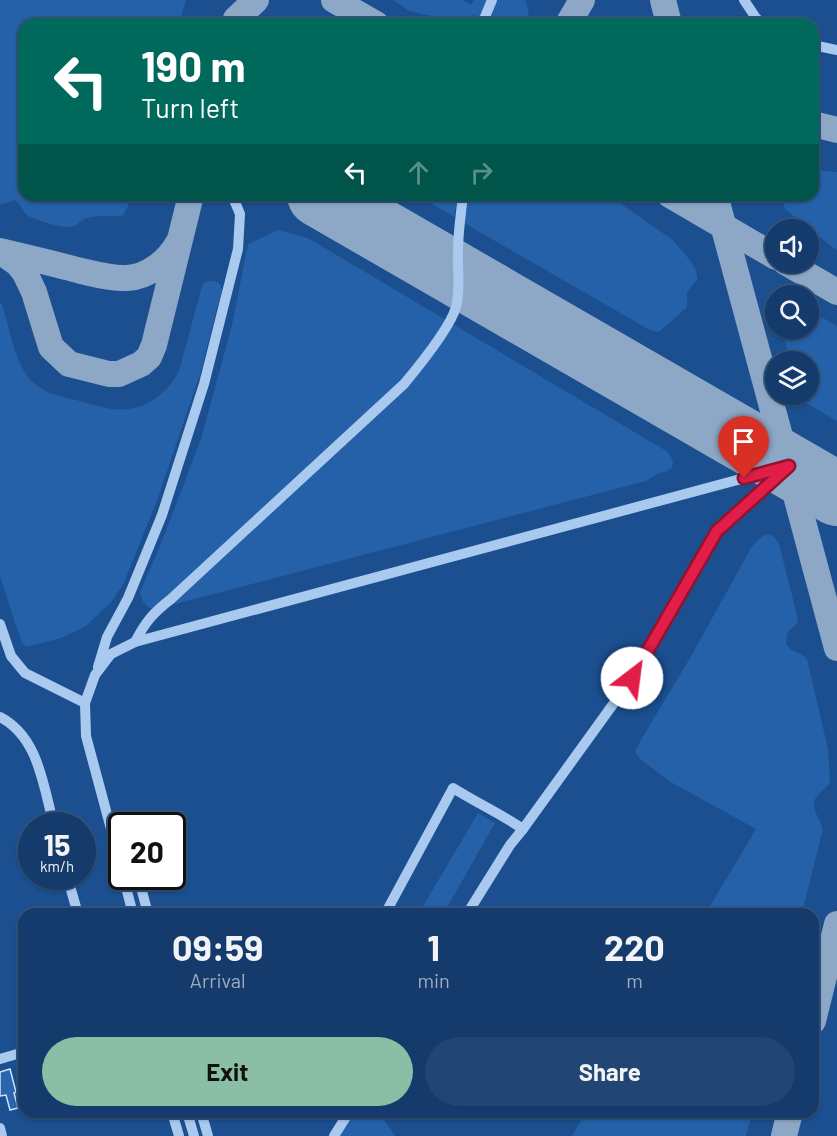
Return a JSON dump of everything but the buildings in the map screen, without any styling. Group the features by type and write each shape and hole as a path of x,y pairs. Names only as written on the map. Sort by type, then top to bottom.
{"lane":[{"path":"484,18 492,0"},
{"path":"744,0 756,18"},
{"path":"819,46 837,51"},
{"path":"108,818 86,736 85,703 107,637 128,598 162,515 204,384 238,249 240,214 235,201"},
{"path":"135,642 153,613 180,591 404,384 414,372 455,309 458,297 458,237 462,201"},
{"path":"95,675 111,654 135,642 789,466 717,531 632,678 510,845 470,908"},
{"path":"0,624 11,656 25,673 85,703"},
{"path":"0,717 16,728 33,750 50,812"},
{"path":"388,908 453,788 523,829"},
{"path":"71,890 76,908"},
{"path":"127,890 131,908"},
{"path":"142,890 146,908"},
{"path":"0,1059 18,1054"},
{"path":"174,1118 179,1136"},
{"path":"189,1118 194,1136"},
{"path":"203,1118 208,1136"},
{"path":"334,1136 345,1118"},
{"path":"0,1128 2,1136"}],"shaded area":[{"path":"0,0 186,0 181,18 18,18 18,201 130,201 121,216 91,217 70,227 28,216 15,200 0,205"},
{"path":"393,0 462,0 471,5 474,0 525,0 528,7 527,18 477,18 474,15 464,18 438,18 409,11"},
{"path":"819,170 837,172 837,250 819,236 819,219 797,219 785,209 783,201 819,201"},
{"path":"427,201 457,201 454,217"},
{"path":"468,201 617,201 673,240 695,268 697,280 688,292 687,307 656,332 464,223"},
{"path":"278,230 308,238 668,452 673,462 672,468 646,481 156,609 149,608 143,602 140,592 201,439 232,325 248,244"},
{"path":"205,282 220,284 222,292 200,374 158,498 123,585 112,601 86,626 61,638 26,647 22,642 0,576 0,303 19,361 33,382 56,395 123,410 152,401 174,380 179,371 202,286"},
{"path":"819,316 837,326 837,421 809,405 819,405 819,351 787,351 785,339 819,339"},
{"path":"770,534 779,544 798,619 787,634 786,644 807,659 828,749 830,782 814,802 815,811 823,829 803,908 709,908 756,829 669,781 640,759 635,752 751,548"},
{"path":"478,813 495,823 447,908 422,908"},
{"path":"348,1118 383,1118 395,1136 338,1136"},
{"path":"582,1118 750,1118 746,1136 572,1136"}],"taxiway":[{"path":"237,18 256,0"},
{"path":"334,0 366,18"},
{"path":"572,18 582,0"},
{"path":"663,0 668,18"},
{"path":"819,126 837,130"},
{"path":"0,251 18,264 25,273 34,292 51,347 69,364 109,374 119,374 141,364 149,357 154,345 190,201"},
{"path":"680,201 765,251"},
{"path":"717,201 837,648"},
{"path":"4,252 97,275 127,278 142,275 157,267 178,243"},
{"path":"804,273 837,292"},
{"path":"819,997 837,924"},
{"path":"784,1136 788,1118"}],"runway":[{"path":"329,201 837,494"}],"route":[{"path":"632,678 717,531 789,466 744,478"}]}
